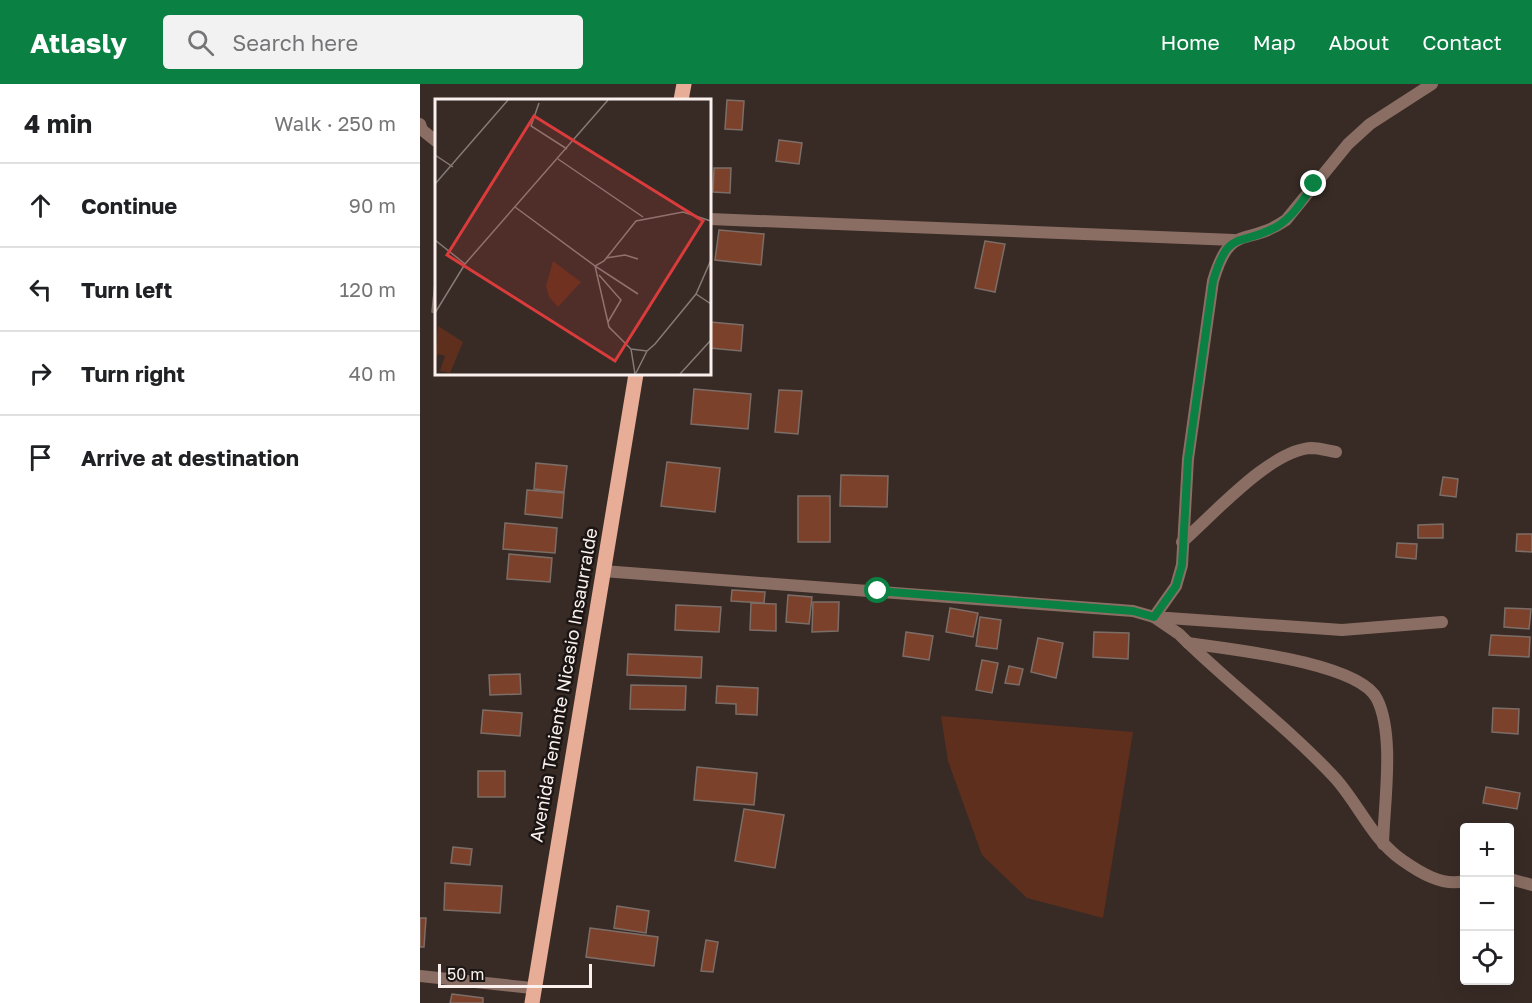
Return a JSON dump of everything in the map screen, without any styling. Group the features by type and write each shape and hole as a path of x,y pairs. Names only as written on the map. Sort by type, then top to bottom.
{"main road":[{"path":"681,99 684,84"},
{"name":"Avenida Teniente Nicasio Insaurralde","path":"532,995 636,375"}],"street":[{"path":"711,219 1234,240 1276,227 1286,219 1348,144 1370,124 1432,84"},
{"path":"420,124 422,130 435,140"},
{"path":"1154,617 1176,586 1182,565 1188,459 1213,281 1220,258 1234,240"},
{"path":"1182,542 1247,481 1264,470 1293,453 1312,448 1335,452"},
{"path":"603,571 1023,601 1133,611 1154,617 1342,630 1442,622"},
{"path":"1154,617 1188,643 1336,780 1383,844 1401,860 1437,879 1460,882"},
{"path":"1188,643 1298,660 1340,673 1377,697 1383,715 1386,746 1383,844"},
{"path":"1514,880 1532,885"},
{"path":"420,976 532,995"}],"shaded area":[{"path":"941,716 1133,732 1103,918 1027,898 982,855 948,761"}],"building":[{"path":"727,100 744,101 742,130 725,129"},
{"path":"779,140 802,143 799,164 776,161"},
{"path":"714,168 731,168 730,193 713,192"},
{"path":"719,230 764,234 761,265 715,260"},
{"path":"985,241 1005,244 995,292 975,288"},
{"path":"435,282 435,313 432,312"},
{"path":"711,322 743,325 741,351 711,348"},
{"path":"694,389 751,394 748,429 691,424"},
{"path":"779,390 802,391 798,434 775,432"},
{"path":"667,462 720,468 715,512 661,506"},
{"path":"536,463 567,466 564,492 534,489"},
{"path":"841,475 888,476 887,507 840,506"},
{"path":"1443,477 1458,479 1456,497 1440,495"},
{"path":"527,490 564,493 562,518 525,514"},
{"path":"798,496 830,496 830,542 798,542"},
{"path":"505,523 557,528 555,553 503,549"},
{"path":"1443,524 1443,538 1418,538 1418,525"},
{"path":"1517,534 1532,534 1532,552 1516,551"},
{"path":"1397,543 1417,544 1416,559 1396,557"},
{"path":"509,554 552,558 550,582 507,579"},
{"path":"732,590 765,592 764,603 731,601"},
{"path":"788,595 812,597 809,624 786,622"},
{"path":"813,602 839,602 838,631 812,632"},
{"path":"751,603 776,604 776,631 750,630"},
{"path":"676,605 721,607 719,632 675,630"},
{"path":"950,608 978,613 973,637 946,632"},
{"path":"1505,608 1531,609 1529,629 1504,627"},
{"path":"980,617 1001,620 997,649 976,646"},
{"path":"906,632 933,636 929,660 903,656"},
{"path":"1094,632 1129,633 1128,659 1093,657"},
{"path":"1491,635 1530,637 1529,657 1489,655"},
{"path":"1038,638 1063,643 1056,678 1031,672"},
{"path":"628,654 702,657 701,678 627,675"},
{"path":"982,660 998,663 992,693 976,690"},
{"path":"1009,666 1023,669 1019,685 1005,683"},
{"path":"520,674 521,694 490,695 489,675"},
{"path":"631,685 686,686 685,710 630,709"},
{"path":"717,686 758,688 757,715 736,714 736,704 716,703"},
{"path":"1493,708 1519,709 1518,734 1492,732"},
{"path":"483,710 522,713 520,736 481,733"},
{"path":"697,767 757,773 754,805 694,800"},
{"path":"478,771 505,771 505,797 478,797"},
{"path":"1486,787 1520,793 1517,809 1483,803"},
{"path":"744,809 784,815 775,868 735,861"},
{"path":"453,847 472,849 470,865 451,863"},
{"path":"445,883 502,886 500,913 444,910"},
{"path":"617,906 649,911 646,933 614,928"},
{"path":"420,918 426,918 424,947 420,947"},
{"path":"590,928 658,937 654,966 586,957"},
{"path":"706,940 718,942 713,972 701,971"},
{"path":"452,994 483,998 483,1003 450,1003"}],"route":[{"path":"878,591 1133,611 1154,617 1176,586 1182,565 1188,459 1213,281 1220,258 1226,247 1234,240 1276,227 1297,209 1314,184"}]}
